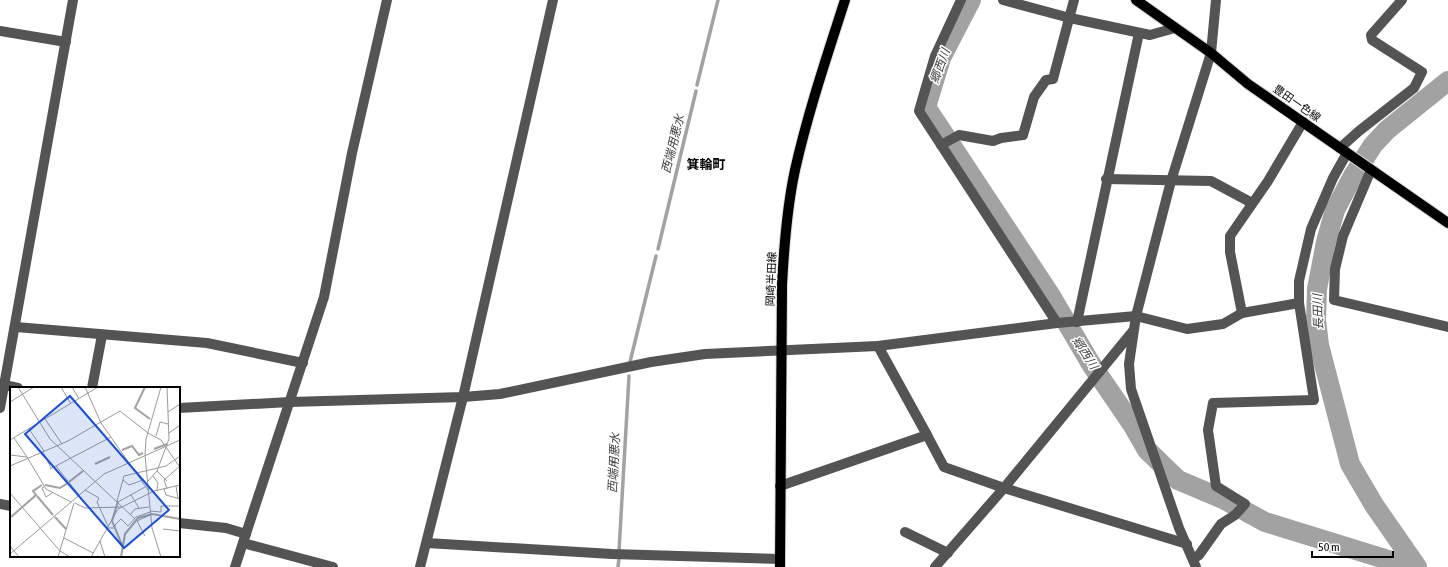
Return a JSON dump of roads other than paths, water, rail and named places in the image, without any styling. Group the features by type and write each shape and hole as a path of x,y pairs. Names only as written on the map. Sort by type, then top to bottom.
{"main road":[{"name":"岡崎半田線","path":"780,563 784,244 795,171 808,117 845,0"},
{"name":"豊田一色線","path":"1140,1 1211,53 1248,84 1448,223"}],"street":[{"path":"0,408 2,385 16,327 35,210 73,0"},
{"path":"236,567 244,538 324,297 352,153 387,0"},
{"path":"420,567 463,397 553,0"},
{"path":"961,0 935,56 920,111 1058,323"},
{"path":"1003,0 1070,18 1150,35 1175,28"},
{"path":"941,145 959,134 993,141 1001,138 1023,135 1034,96 1046,80 1053,79 1074,0"},
{"path":"1194,563 1179,528 1131,389 1129,364 1136,316 1171,181 1211,53 1216,0"},
{"path":"1194,563 1221,524 1235,516 1250,503 1216,486 1208,430 1213,403 1314,400 1299,303 1299,281 1311,229 1344,150 1359,130 1414,88 1422,72 1372,40 1371,35 1402,0"},
{"path":"0,31 66,42"},
{"path":"1077,322 1138,33"},
{"path":"1242,313 1230,252 1230,236 1271,175 1303,122"},
{"path":"1371,170 1343,236 1335,269 1334,300 1448,327"},
{"path":"1106,179 1211,181 1252,203"},
{"path":"180,408 290,402 463,397 500,394 651,362 705,354 747,351 782,352 878,346 1058,323 1136,316 1187,329 1223,324 1242,313 1299,303"},
{"path":"16,327 207,343 303,363"},
{"path":"935,567 1004,488 1133,331"},
{"path":"92,387 102,335"},
{"path":"878,346 944,467 1004,488 1186,544"},
{"path":"2,385 13,387"},
{"path":"780,486 927,435"},
{"path":"0,504 10,506"},
{"path":"180,523 226,528 244,538 333,567"},
{"path":"905,532 948,553"},
{"path":"427,543 780,563"}],"waterway":[{"name":"西端用悪水","path":"697,85 718,0"},
{"name":"郷西川","path":"971,0 941,58 926,107 1051,296 1091,364 1132,424 1147,450 1178,480 1223,499 1265,522 1398,563 1413,563"},
{"name":"長田川","path":"1417,567 1374,505 1350,464 1319,345 1316,320 1317,289 1326,242 1335,210 1353,176 1373,145 1387,130 1448,81"},
{"name":"西端用悪水","path":"658,249 696,91"},
{"name":"西端用悪水","path":"629,366 656,256"},
{"name":"西端用悪水","path":"619,551 629,376"},
{"name":"西端用悪水","path":"618,567 619,558"}],"district":[{"name":"箕輪町","path":"706,164"}]}
